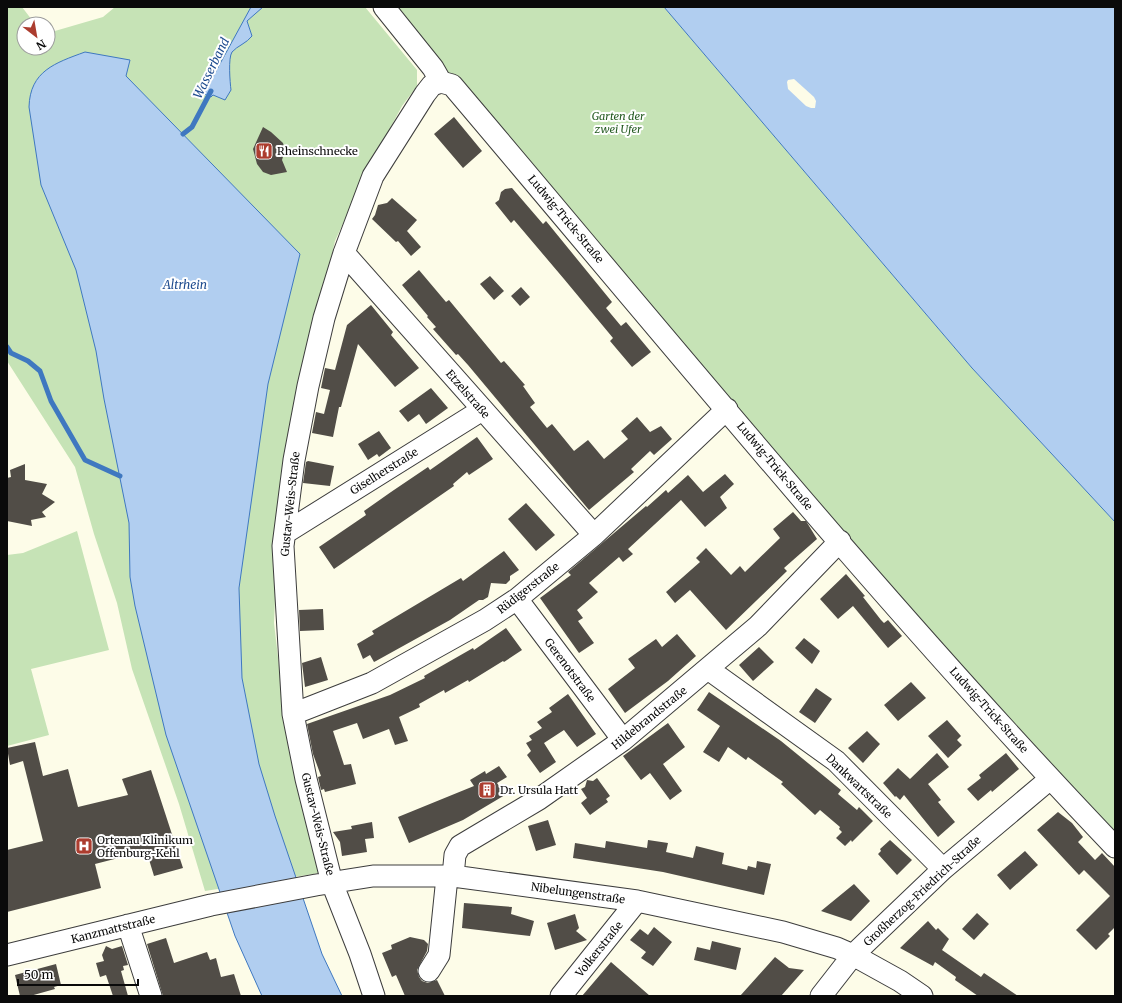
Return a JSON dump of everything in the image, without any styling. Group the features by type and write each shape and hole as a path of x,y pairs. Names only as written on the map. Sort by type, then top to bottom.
{"street":[{"path":"384,7 433,68 441,82"},
{"name":"Gustav-Weis-Straße","path":"374,996 360,954 324,884 293,714 287,636 283,546 294,460 308,386 324,318 344,253 373,176 424,94 432,85 441,82"},
{"name":"Ludwig-Trick-Straße","path":"441,82 452,85 840,541 1050,779 1115,847"},
{"name":"Etzelstraße","path":"344,253 482,410 594,534"},
{"name":"Rüdigerstraße","path":"293,714 372,683 485,620 518,598 594,534 727,409"},
{"name":"Giselherstraße","path":"285,533 482,410"},
{"name":"Hildebrandstraße","path":"429,971 439,955 450,876 455,855 460,846 539,799 623,740 758,626 840,541"},
{"name":"Gerenotstraße","path":"518,598 623,740"},
{"name":"Dankwartstraße","path":"708,669 836,761 943,869"},
{"name":"Großherzog-Friedrich-Straße","path":"821,996 853,955 943,869 1050,779"},
{"name":"Nibelungenstraße","path":"219,903 373,876 450,876 637,901 782,932 837,948 853,955 900,981 922,996"},
{"name":"Volkerstraße","path":"561,996 637,901"},
{"name":"Kanzmattstraße","path":"7,955 219,903"},
{"path":"128,925 151,996"}],"green space":[{"path":"7,7 22,7 29,16 16,16 16,56 56,56 56,31 103,17 115,7 365,7 417,70 417,86 402,106 367,171 335,241 303,380 278,530 274,623 283,700 332,871 205,891 179,804 132,669 117,603 94,534 75,467 7,361"},
{"name":"Garten der zwei Ufer","path":"395,7 664,7 972,368 1115,522 1115,846 448,95"},
{"path":"77,531 109,650 31,669 49,735 7,746 7,555 23,553"}],"water":[{"path":"251,7 263,7 247,21 252,36 232,52 230,59 231,90 225,100 213,95 211,97 206,95 204,93"},
{"path":"664,7 1115,7 1115,522 972,368"},
{"name":"Altrhein","path":"85,52 130,60 126,76 300,254 268,384 239,588 242,678 259,764 275,816 322,954 342,996 262,996 235,936 166,735 135,606 130,577 129,523 96,351 76,270 41,185 29,107 30,95 34,85 46,70 64,60"}],"pier":[{"path":"794,79 814,97 816,101 815,108 806,106 788,89 788,80"}],"building":[{"path":"454,117 482,151 463,168 434,134"},
{"path":"263,127 283,143 285,150 282,160 287,172 271,175 263,172 257,164 253,149"},
{"path":"512,188 543,224 546,221 612,302 606,308 621,326 626,322 651,352 632,367 610,341 613,338 564,279 514,220 511,223 495,203 499,200 501,192 505,189"},
{"path":"392,198 417,220 407,231 421,247 411,256 398,241 396,242 372,219 378,205 387,203"},
{"path":"419,270 446,302 449,300 501,363 504,361 525,385 523,386 535,403 530,407 547,428 552,424 574,451 588,440 604,459 628,439 621,431 637,417 650,432 661,426 672,439 654,455 650,451 631,469 634,472 589,510 468,365 458,354 456,355 433,329 436,327 402,285"},
{"path":"490,276 504,291 494,300 480,284"},
{"path":"521,287 530,297 520,306 511,296"},
{"path":"371,305 393,332 391,335 419,368 395,387 358,344 341,407 339,407 333,437 312,433 316,412 324,414 330,390 321,388 325,368 335,370 347,325"},
{"path":"431,388 448,408 426,424 419,414 408,422 399,411"},
{"path":"379,431 391,448 379,457 377,454 368,460 358,444"},
{"path":"477,437 493,459 469,475 467,472 453,484 454,486 334,569 319,547 366,515 364,511 391,492 428,467 430,470"},
{"path":"308,461 334,466 330,486 303,483 306,462"},
{"path":"25,464 25,480 47,484 42,494 55,502 42,512 46,517 31,520 32,526 7,521 7,478 11,477 10,470"},
{"path":"725,474 734,484 720,497 727,508 705,527 681,500 628,549 633,554 623,562 619,557 589,583 598,592 577,610 583,618 578,621 594,643 579,653 540,598 571,575 568,572 646,506 647,507 666,490 668,493 688,475 703,492"},
{"path":"526,503 555,535 536,551 508,519"},
{"path":"793,512 801,521 806,521 817,539 784,568 787,571 726,630 690,590 675,603 666,592 700,562 696,558 706,548 731,575 740,566 745,572 780,538 773,529"},
{"path":"504,551 519,570 510,576 510,580 506,584 491,583 488,597 483,600 479,600 450,620 374,662 370,655 363,659 357,644 374,634 372,631 461,578 463,581"},
{"path":"846,574 865,596 863,597 881,620 884,623 888,620 902,636 888,648 853,606 838,619 820,599"},
{"path":"323,609 324,630 300,631 299,610"},
{"path":"506,628 522,650 469,682 468,680 445,693 444,690 419,704 420,707 399,717 408,741 395,745 389,729 363,739 357,723 333,731 344,765 351,764 356,784 325,792 324,789 321,790 318,777 321,776 313,754 307,724 390,695 425,678 424,676 473,648 474,650"},
{"path":"677,634 696,656 668,681 625,713 608,689 635,668 628,659 656,639 662,647"},
{"path":"804,638 820,651 812,664 795,648"},
{"path":"759,647 774,662 753,681 739,665"},
{"path":"321,657 328,680 305,687 302,663"},
{"path":"911,682 926,698 898,721 884,705"},
{"path":"816,688 832,699 815,723 799,712"},
{"path":"709,692 781,741 841,790 838,794 857,810 859,807 873,821 852,842 851,840 845,846 836,838 842,832 839,829 840,827 820,810 815,815 781,784 783,782 748,757 746,760 728,747 719,762 703,752 720,726 697,710"},
{"path":"568,694 596,734 577,747 564,730 544,743 556,762 540,773 527,755 531,751 526,743 532,740 529,736 542,728 537,722 552,712 549,708"},
{"path":"947,720 961,736 957,740 962,745 948,758 928,736"},
{"path":"668,723 685,747 663,764 682,791 670,800 650,773 641,780 623,756"},
{"path":"867,731 880,744 863,763 848,748"},
{"name":"Ortenau Klinikum Offenburg-Kehl","path":"35,742 43,776 68,769 78,807 128,795 122,779 151,770 183,868 154,876 147,853 135,856 134,854 95,864 101,888 7,912 7,850 43,841 23,761 10,765 7,748"},
{"path":"937,753 949,767 928,784 941,800 938,802 955,822 938,837 904,795 900,800 896,796 895,797 883,783 898,768 910,779"},
{"path":"1006,753 1019,769 992,792 991,790 978,801 967,789 981,778 979,775"},
{"path":"499,766 507,777 497,783 505,795 463,820 409,843 398,817 474,786 470,780 485,771 486,774"},
{"path":"597,778 610,796 606,799 608,802 590,815 581,803 587,798 581,789 585,787 587,780 593,781"},
{"path":"1058,812 1072,823 1083,837 1078,842 1095,860 1102,853 1115,867 1115,927 1108,934 1110,936 1096,950 1076,930 1110,896 1084,870 1079,875 1037,830"},
{"path":"548,820 556,845 536,851 528,826"},
{"path":"372,822 374,838 365,839 367,852 342,856 340,842 333,832 352,829 351,826"},
{"path":"648,840 668,843 666,852 693,858 696,846 724,853 722,864 747,870 748,866 756,868 757,861 771,864 764,895 663,872 573,858 575,843 605,848 606,841 647,848"},
{"path":"890,840 912,860 897,875 878,854 881,851 880,849"},
{"path":"1025,851 1038,865 1010,890 997,875"},
{"path":"854,884 870,901 851,921 821,911"},
{"path":"464,903 512,907 511,914 534,921 530,936 462,928"},
{"path":"977,913 989,924 974,940 962,929"},
{"path":"575,914 579,928 576,931 587,940 555,950 547,923"},
{"path":"928,921 936,930 938,928 949,939 942,950 981,977 984,973 1018,996 978,996 955,980 956,977 935,962 933,966 900,948"},
{"path":"654,927 672,942 653,966 641,958 646,952 630,940 640,929 648,935"},
{"path":"410,937 424,940 428,944 427,951 417,970 419,977 422,981 428,983 437,980 445,996 405,996 396,975 392,977 382,953 392,949 391,945"},
{"path":"166,938 174,963 207,952 210,960 216,958 221,977 234,974 241,996 163,996 147,944"},
{"path":"712,941 741,948 736,970 694,960 697,947 710,950"},
{"path":"106,946 112,949 122,946 128,965 123,966 124,970 121,971 128,996 113,996 106,975 100,977 96,963 104,961 102,955"},
{"path":"775,957 789,968 804,970 781,996 740,996"},
{"path":"611,962 634,982 650,996 582,996"},
{"path":"56,964 61,985 54,987 55,989 30,996 20,996 15,975"}],"waterway":[{"name":"Wasserband","path":"183,134 192,127 211,91"},
{"path":"7,347 11,353 28,361 40,371 51,401 85,460 120,476"}],"place":[{"name":"Rheinschnecke","path":"264,151"},
{"name":"Dr. Ursula Hatt","path":"487,790"},
{"name":"Ortenau Klinikum Offenburg-Kehl","path":"84,846"}]}
